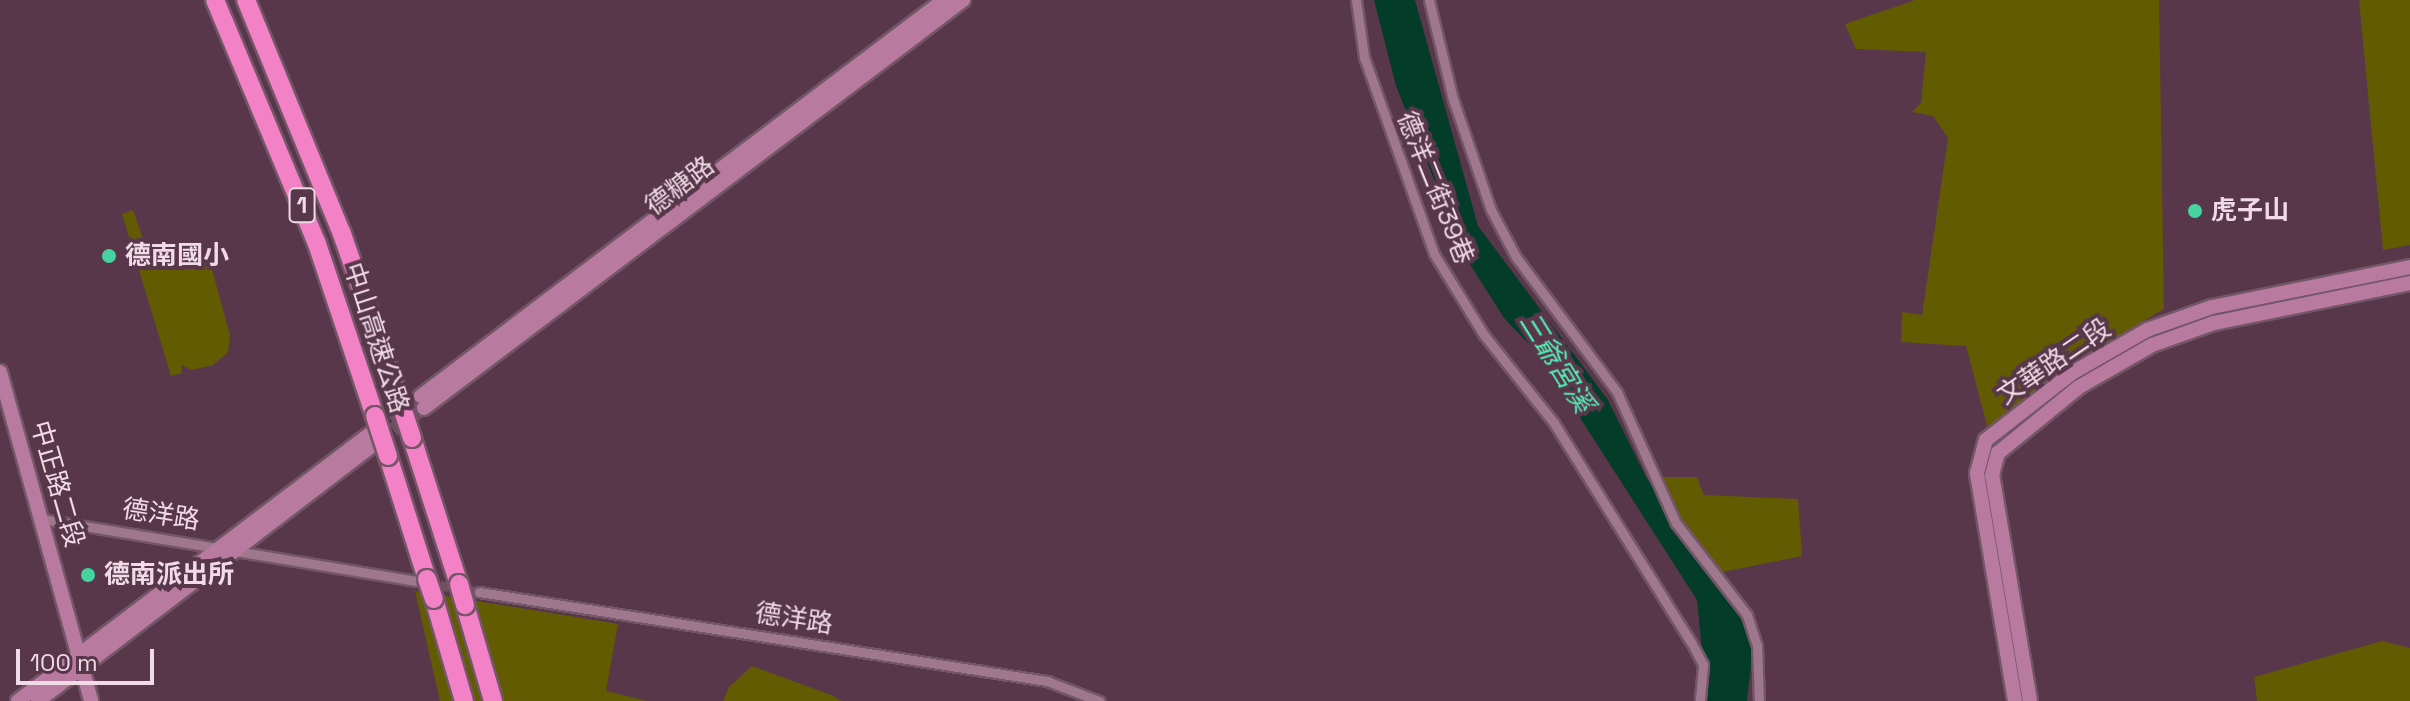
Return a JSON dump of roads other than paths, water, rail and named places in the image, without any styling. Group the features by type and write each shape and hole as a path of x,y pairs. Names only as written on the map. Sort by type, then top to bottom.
{"highway":[{"path":"205,0 248,92 264,108"},
{"name":"中山高速公路","path":"215,0 264,108 375,416 377,445 421,580 434,599 464,701"},
{"name":"中山高速公路","path":"246,0 283,84 399,398 459,584 472,598 493,701"},
{"path":"258,0 285,62 283,84"}],"street":[{"name":"德糖路","path":"944,0 423,402 963,0"},
{"name":"德洋二街39巷","path":"1356,0 1364,57 1434,254 1484,335 1554,423 1691,642 1703,665 1700,701"},
{"path":"1429,0 1453,99 1491,210 1516,257 1617,392 1676,523 1747,615 1757,645 1759,701"},
{"name":"文華路二段","path":"2015,701 1977,473 1986,440 2072,373 2147,330 2212,307 2410,267"},
{"name":"文華路二段","path":"2030,701 1993,489 1998,453 2079,387 2152,345 2214,323 2410,283"},
{"name":"中正路二段","path":"0,372 91,701"},
{"path":"38,701 80,662 225,548 377,445"},
{"name":"德洋路","path":"42,519 421,580"},
{"name":"德洋路","path":"472,598 1047,681 1099,701"},
{"path":"18,701 80,662"}],"water":[{"name":"三爺宮溪","path":"1374,0 1415,0 1478,226 1608,400 1646,477 1737,609 1753,649 1747,701 1707,701 1697,600 1541,357 1504,318 1466,258 1396,86"}],"tunnel":[{"path":"374,432 421,396"},
{"path":"376,442 424,408"},
{"path":"427,583 479,592"}],"place":[{"name":"虎子山","path":"2195,211"},
{"name":"德南國小","path":"109,256"},
{"name":"德南派出所","path":"88,575"}]}
